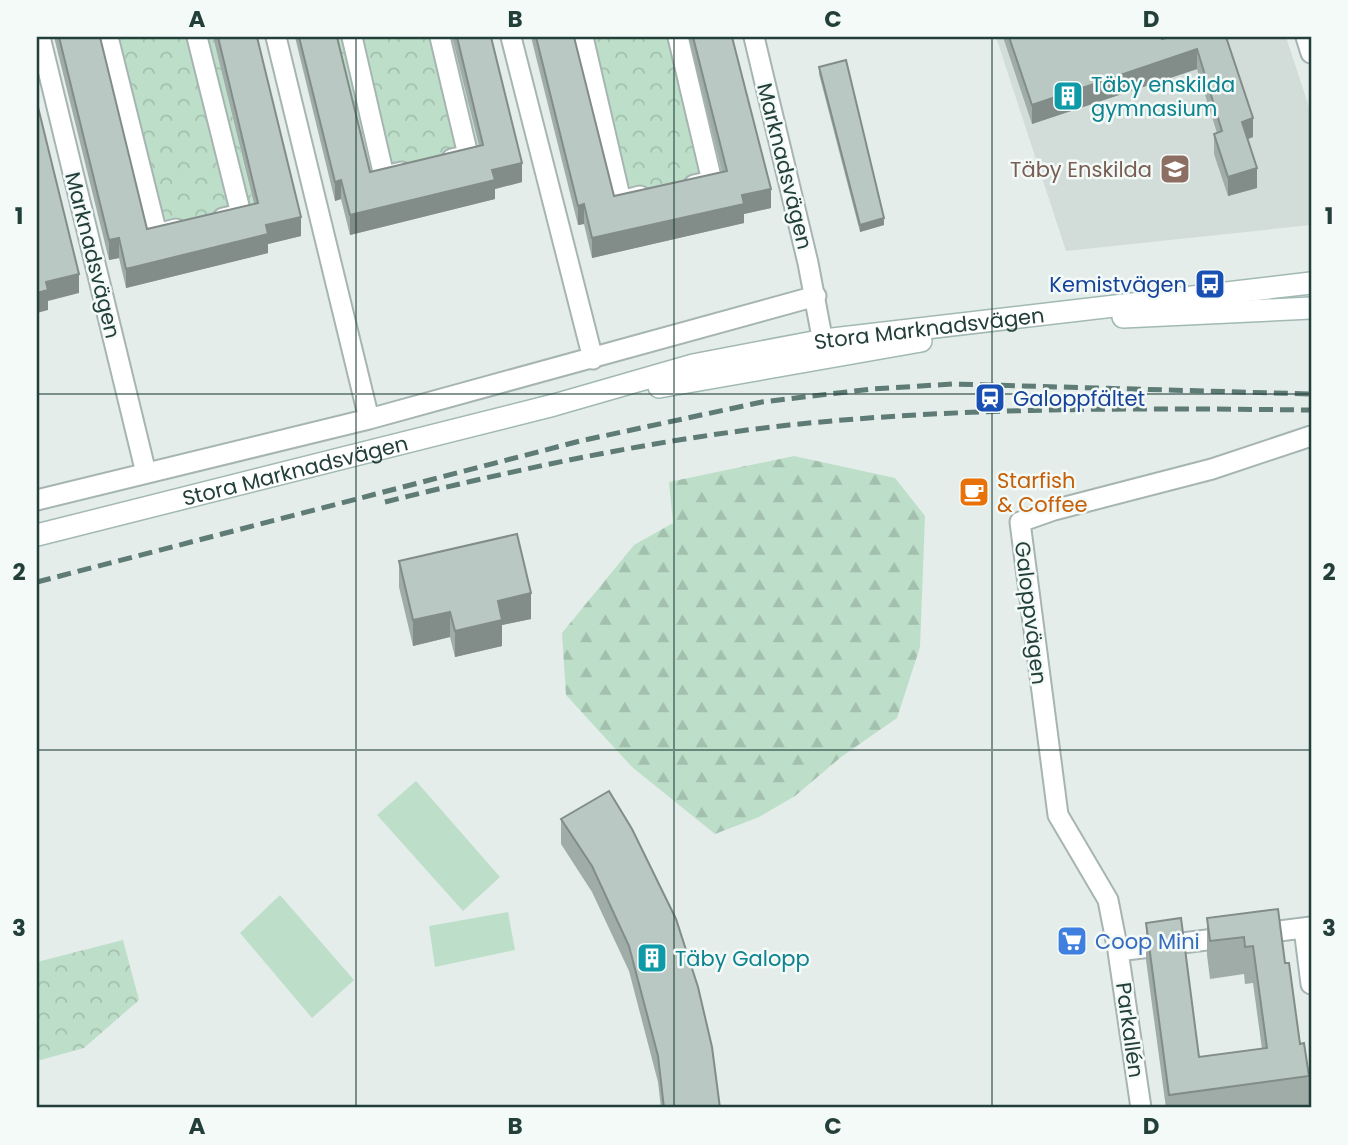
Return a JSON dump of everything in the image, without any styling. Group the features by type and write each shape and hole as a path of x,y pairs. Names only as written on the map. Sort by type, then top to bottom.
{"street":[{"name":"Marknadsvägen","path":"40,37 146,473"},
{"path":"108,37 157,234 241,214 197,37"},
{"path":"276,37 369,419"},
{"path":"352,37 384,176 468,155 440,37"},
{"path":"511,37 593,359"},
{"path":"583,37 621,201 712,181 678,37"},
{"name":"Marknadsvägen","path":"754,37 816,296 825,350"},
{"path":"1306,37 1311,53"},
{"name":"Stora Marknadsvägen","path":"37,536 554,404 825,350 1311,283"},
{"path":"37,500 369,419 816,296"},
{"name":"Stora Marknadsvägen","path":"825,350 1101,318 1311,308"},
{"name":"Galoppvägen","path":"1118,951 1108,900 1058,815 1020,522 1054,510 1212,469 1311,436"},
{"path":"1118,951 1308,928 1311,984"},
{"name":"Parkallén","path":"1118,951 1141,1108"}],"shaded area":[{"name":"Täby Enskilda","path":"996,37 1286,37 1311,113 1311,225 1066,251"}],"green space":[{"path":"96,37 213,37 258,222 147,248"},
{"path":"332,37 452,37 483,164 370,192"},
{"path":"569,37 689,37 727,190 614,216"},
{"path":"794,456 895,478 925,516 920,647 897,718 841,757 795,796 759,817 715,834 632,767 566,695 562,633 634,545 673,523 669,482"},
{"path":"416,781 500,877 463,911 377,815"},
{"path":"280,895 354,980 312,1018 240,933"},
{"path":"508,912 515,950 435,967 429,926"},
{"path":"123,940 139,1000 84,1048 37,1061 37,962"}],"building":[{"path":"59,37 100,37 147,229 258,203 218,37 257,37 301,217 266,225 268,234 126,269 119,238 109,240"},
{"path":"299,37 337,37 370,172 483,145 457,37 491,37 522,163 492,170 495,180 350,215 341,180 335,182"},
{"path":"536,37 574,37 614,196 727,171 693,37 732,37 771,189 742,195 744,204 592,238 584,204 578,206"},
{"name":"Täby enskilda gymnasium","path":"1009,37 1226,37 1253,118 1242,122 1257,168 1228,177 1214,134 1222,131 1197,49 1032,105"},
{"path":"846,60 884,218 860,225 819,67"},
{"path":"37,103 79,274 46,282 48,290 37,293"},
{"path":"517,534 531,593 498,601 502,620 455,631 450,612 413,620 399,561"},
{"name":"Täby Galopp","path":"609,791 632,829 676,919 698,987 712,1047 720,1108 664,1108 658,1056 629,946 592,866 561,819"},
{"path":"1278,909 1285,963 1289,963 1300,1044 1304,1043 1309,1076 1169,1095 1146,923 1181,918 1199,1057 1267,1048 1253,946 1245,947 1244,937 1210,941 1207,918"}],"railway":[{"path":"37,582 580,441 762,402 872,389 953,384 1311,394"},
{"path":"385,502 586,457 789,425 985,412 1115,409 1311,410"}],"place":[{"name":"Täby enskilda gymnasium","path":"1068,96"},
{"name":"Täby Enskilda","path":"1175,169"},
{"name":"Kemistvägen","path":"1210,284"},
{"name":"Galoppfältet","path":"990,398"},
{"name":"Starfish & Coffee","path":"974,492"},
{"name":"Coop Mini","path":"1072,941"},
{"name":"Täby Galopp","path":"652,958"}]}
